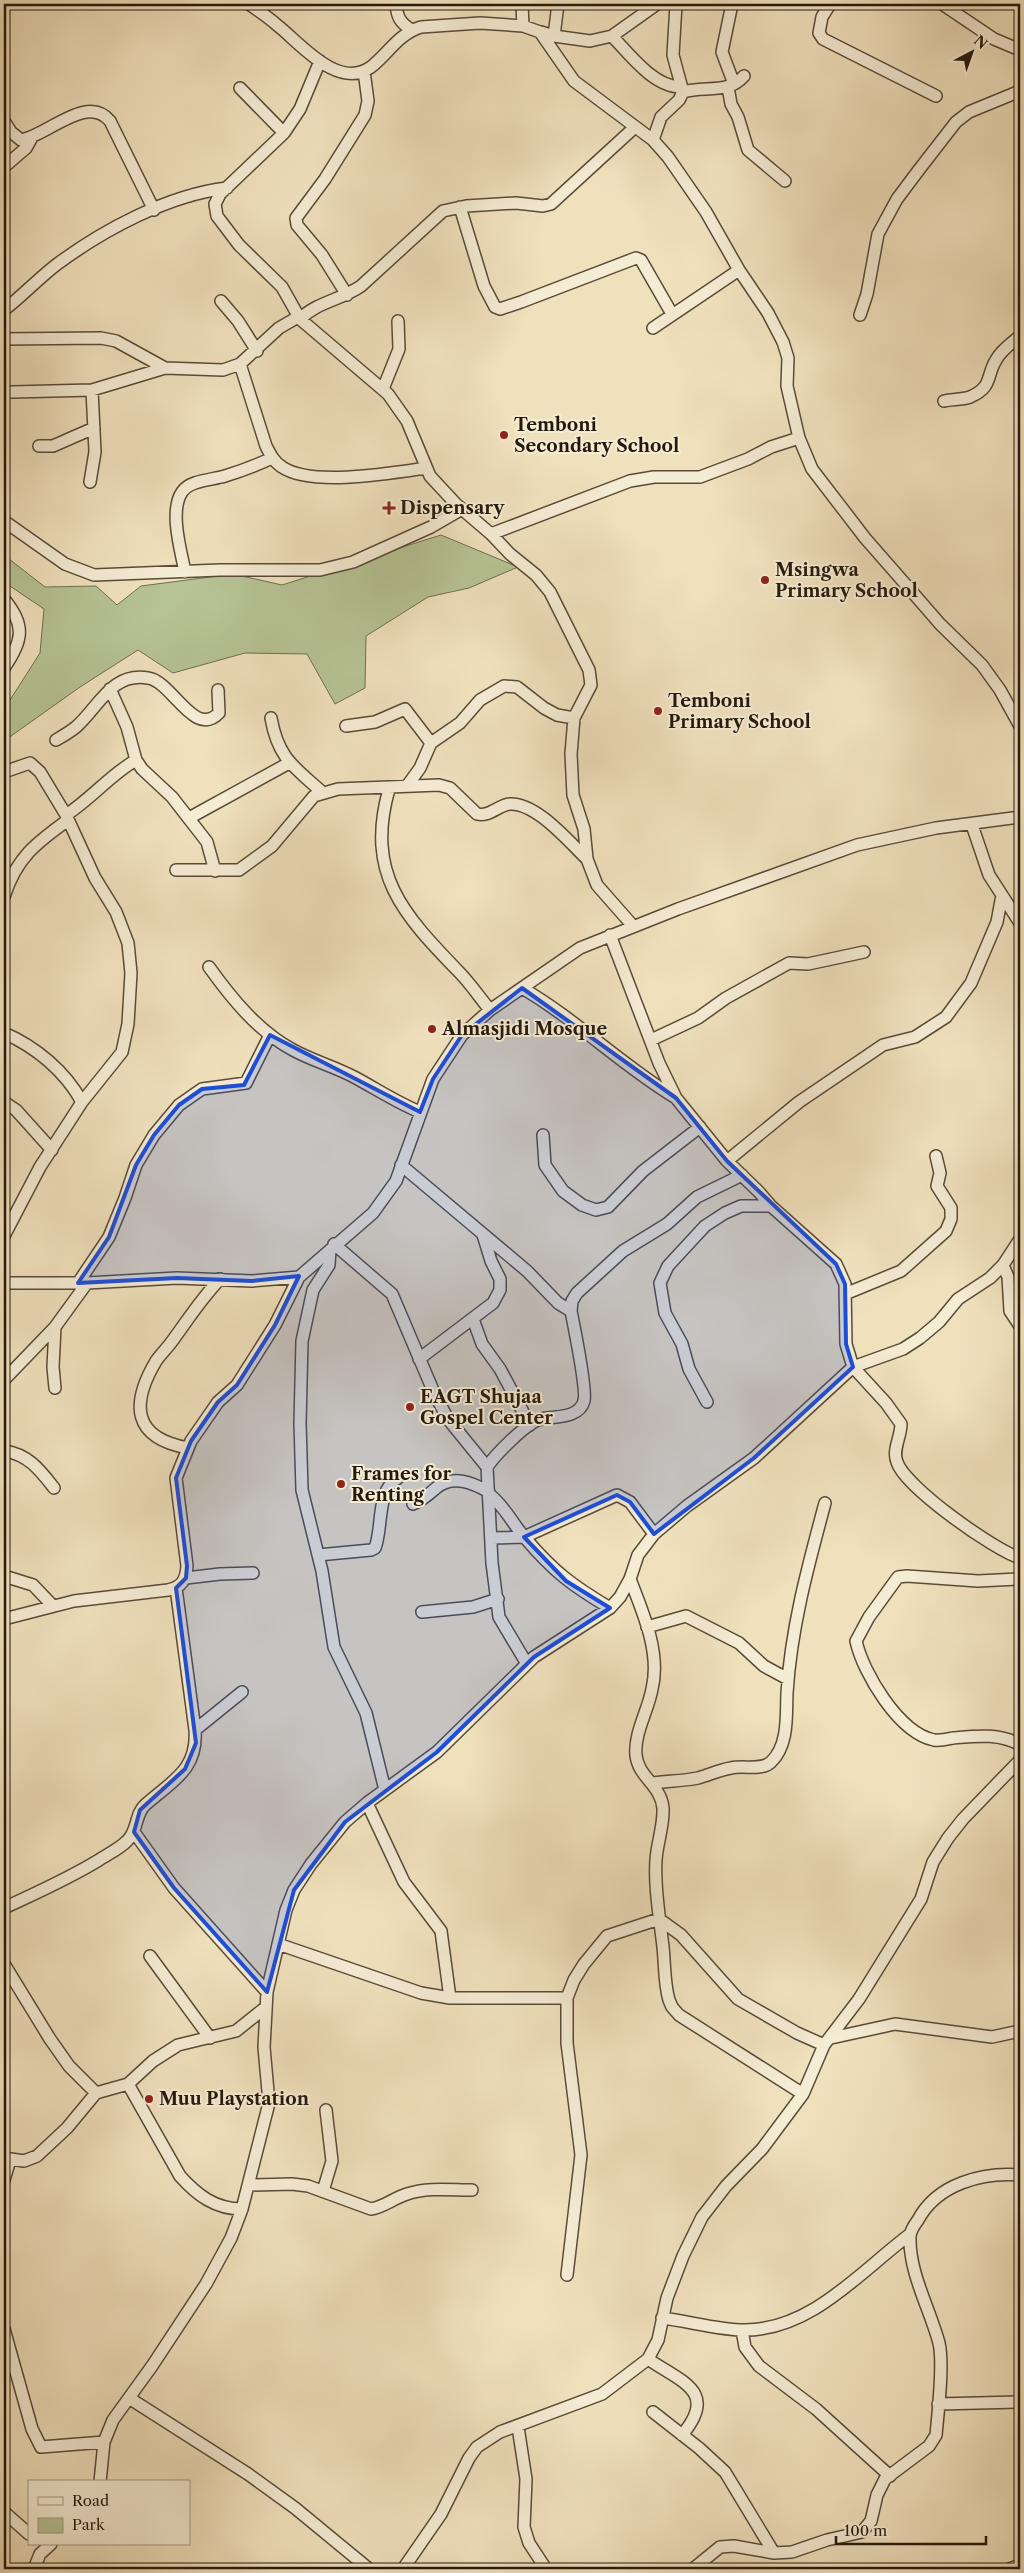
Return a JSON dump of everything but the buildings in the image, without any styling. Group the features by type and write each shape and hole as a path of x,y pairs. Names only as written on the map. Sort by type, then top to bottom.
{"street":[{"path":"250,4 278,26 306,52 342,72 354,73 364,71 380,59 395,42 412,30 449,24 523,26 554,36 590,41 612,36 657,4"},
{"path":"396,4 398,17 402,24 412,30"},
{"path":"522,4 523,26"},
{"path":"554,36 558,4"},
{"path":"653,140 661,117 679,100 682,90 673,55 676,4"},
{"path":"732,4 728,14 728,29 722,52 731,85 731,104 738,117 748,150 785,181"},
{"path":"830,4 822,17 819,33 823,39 936,96"},
{"path":"942,4 994,39 1020,50"},
{"path":"540,32 574,81 653,140 674,165 706,212 739,270 768,312 784,342 788,358 787,386 799,438 812,469 865,538 940,624 982,665 1000,690 1020,726"},
{"path":"612,36 643,67 664,84 682,90 731,85 744,76"},
{"path":"320,61 300,109 284,133 217,199 217,216 239,245 282,287 299,318 343,358 383,389 407,421 426,468 440,488 491,534 510,554 536,575 550,592 589,670 591,685 574,718 571,754 573,795 584,828 587,859 597,885 633,926"},
{"path":"347,295 322,255 297,224 296,218 325,179 365,115 368,101 364,71"},
{"path":"240,88 284,133"},
{"path":"860,315 867,294 878,234 898,199 918,170 956,122 969,112 1020,91"},
{"path":"4,121 11,132 21,140 31,139 65,120 90,111 99,112 110,121 154,210"},
{"path":"12,392 92,390 165,368 223,370 240,364 257,351 279,328 299,318 310,308 347,295 388,263 443,211 460,207 516,203 543,206 551,204 635,127"},
{"path":"4,167 26,148 31,139"},
{"path":"4,310 55,266 91,240 154,210 199,193 227,188"},
{"path":"460,207 481,277 490,301 495,307 500,309 521,302 636,258 641,260 672,314"},
{"path":"653,328 739,270"},
{"path":"221,301 238,321 257,351"},
{"path":"383,389 399,349 398,321"},
{"path":"944,401 962,399 980,391 989,382 994,363 1000,354 1020,336"},
{"path":"4,338 101,338 116,341 165,368"},
{"path":"240,364 257,419 272,458 283,468 332,478 426,468"},
{"path":"90,482 95,452 92,390"},
{"path":"39,446 53,446 94,428"},
{"path":"491,534 630,481 654,477 700,476 748,459 771,446 799,438"},
{"path":"185,572 176,523 178,502 182,491 193,484 225,476 272,458"},
{"path":"4,520 76,570 94,575 320,570 353,562 431,527 462,509"},
{"path":"4,600 20,622 21,631 13,653 4,668"},
{"path":"56,740 75,728 110,689 124,680 149,678 168,690 189,712 206,720 214,719 219,713 218,690"},
{"path":"407,786 420,768 431,743 460,722 480,700 504,686 518,687 544,708 557,715 574,718"},
{"path":"110,689 127,726 136,760 172,798 207,842 215,871"},
{"path":"346,726 375,722 404,709 431,743"},
{"path":"271,718 278,747 290,763 322,792"},
{"path":"4,897 10,876 22,858 34,845 87,802 116,774 136,760"},
{"path":"4,772 30,763 36,766 67,818 95,878 116,912 128,943 131,973 128,1024 122,1052 82,1102 40,1167 4,1236"},
{"path":"188,818 290,763"},
{"path":"176,870 240,870 249,865 285,833 307,802 322,792 352,788 389,788 424,784 450,788 472,811 483,815 508,804 526,807 534,811 587,859"},
{"path":"389,788 382,814 380,834 382,855 399,902 416,927 460,973 490,1010"},
{"path":"186,1578 186,1559 176,1478 188,1448 218,1402 237,1385 275,1325 299,1277 373,1213 396,1181 433,1079 462,1035 490,1010 580,948 633,926 856,845 927,830 1020,817"},
{"path":"972,825 989,875 1020,923"},
{"path":"726,1162 799,1102 883,1045 916,1037 946,1016 972,983 997,922 1002,895"},
{"path":"610,935 676,1098 726,1162 771,1206 836,1264 845,1284 846,1344 853,1367 886,1403 901,1424 896,1458 897,1464 912,1484 952,1517 1018,1557 1020,1572"},
{"path":"651,1040 698,1018 726,998 789,963 808,964 864,952"},
{"path":"209,967 234,1001 270,1035 293,1050 355,1077 395,1101 420,1112"},
{"path":"522,988 552,1005 600,1045 650,1082 676,1098"},
{"path":"4,1034 18,1040 46,1059 74,1087 82,1102"},
{"path":"4,1380 22,1359 55,1327 82,1283 109,1237 136,1165 154,1134 179,1105 202,1089 246,1083 270,1035"},
{"path":"4,1102 16,1110 52,1150"},
{"path":"543,1136 545,1165 563,1191 582,1205 596,1210 608,1207 643,1171 700,1127"},
{"path":"845,1294 902,1271 946,1231 951,1220 951,1208 937,1186 940,1173 936,1156"},
{"path":"401,1165 527,1271 558,1303 571,1311"},
{"path":"487,1467 530,1425 539,1420 563,1416 579,1410 584,1402 585,1385 571,1311 572,1301 577,1293 623,1251 667,1224 697,1197 742,1176"},
{"path":"706,1402 689,1369 682,1344 665,1314 660,1283 668,1266 705,1226 725,1213 742,1206 771,1206"},
{"path":"420,1359 454,1331 493,1303 500,1290 500,1279 491,1261 483,1234"},
{"path":"100,2480 104,2442 113,2420 152,2366 206,2284 231,2238 242,2209 250,2185 269,2103 264,2047 267,1992 286,1910 294,1890 311,1864 345,1822 367,1803 437,1752 527,1664 560,1638 610,1608 620,1597 630,1580 638,1555 654,1534 687,1506 754,1458 853,1367 903,1349 920,1338 939,1322 958,1299 990,1278 1003,1265 1020,1239"},
{"path":"332,1247 392,1294 448,1419 487,1467 492,1563 500,1617 527,1664"},
{"path":"332,1247 329,1264 314,1290 302,1341 300,1368 302,1490 318,1555 334,1647 366,1713 386,1790"},
{"path":"1003,1265 1008,1277 1010,1311 1020,1326"},
{"path":"4,1283 82,1283 177,1278 252,1281 299,1277"},
{"path":"188,1448 155,1438 150,1433 143,1422 139,1408 141,1395 156,1361 199,1302 220,1279"},
{"path":"473,1319 482,1344 500,1369 530,1425"},
{"path":"55,1327 53,1367 55,1388"},
{"path":"4,1451 18,1454 30,1461 54,1488"},
{"path":"318,1555 372,1550 375,1548 379,1514 391,1482 398,1478"},
{"path":"413,1504 423,1500 437,1487 451,1482 470,1481 497,1500 524,1538 566,1581 610,1608"},
{"path":"492,1538 524,1538 617,1495 630,1502 654,1534"},
{"path":"652,1783 696,1778 731,1768 760,1766 770,1763 782,1746 788,1679 797,1614 825,1503"},
{"path":"4,1619 89,1599 176,1588 186,1578 220,1574 253,1574"},
{"path":"4,1576 33,1585 53,1606"},
{"path":"1020,1579 978,1581 898,1577 869,1617 856,1641 859,1653 874,1686 902,1720 917,1732 935,1740 996,1735 1020,1745"},
{"path":"630,1580 646,1627 654,1660 653,1687 636,1738 636,1756 642,1773 652,1783 663,1805 663,1819 656,1862 666,1991 672,2007 679,2016 803,2094"},
{"path":"4,1908 74,1876 116,1850 134,1832 140,1810 191,1761 196,1743 195,1730 176,1588"},
{"path":"422,1612 474,1607 498,1599"},
{"path":"646,1627 686,1616 739,1643 764,1666 788,1679"},
{"path":"195,1730 242,1692"},
{"path":"403,2569 441,2514 469,2458 477,2447 500,2432 602,2394 648,2359 658,2340 662,2318 692,2234 702,2217 726,2186 762,2149 803,2094 828,2041 859,1999 921,1899 933,1862 948,1838 962,1819 1020,1760"},
{"path":"367,1803 404,1882 441,1931 450,1998"},
{"path":"134,1832 147,1853 174,1888 267,1992"},
{"path":"659,1919 681,1935 727,1989 738,1999 797,2033 828,2041 895,2024 992,2037 1020,2031"},
{"path":"567,2275 581,2155 565,2024 567,1998 574,1980 584,1964 607,1936 659,1919"},
{"path":"278,1944 413,1991 450,1998 533,1996 567,1998"},
{"path":"150,1956 210,2038"},
{"path":"4,1964 50,2040 69,2066 96,2093"},
{"path":"4,2180 7,2159 24,2161 37,2156 67,2128 96,2093 128,2084 169,2050 191,2040 210,2038 236,2031 266,2006"},
{"path":"128,2084 171,2161 190,2188 217,2205 242,2209"},
{"path":"323,2191 332,2161 326,2110"},
{"path":"662,2318 742,2330 760,2329 784,2324 811,2311 909,2235 923,2209 935,2197 953,2186 975,2179 1007,2174 1020,2175"},
{"path":"250,2185 292,2184 323,2191 360,2207 371,2209 379,2208 408,2193 433,2190 472,2190"},
{"path":"693,2569 720,2547 734,2546 774,2554 792,2552 828,2540 862,2532 871,2521 876,2495 890,2476 928,2446 936,2435 939,2345 915,2268 909,2235"},
{"path":"4,2329 32,2429 41,2447 104,2442"},
{"path":"742,2330 745,2347 760,2366 816,2409 890,2476"},
{"path":"648,2359 686,2385 696,2396 699,2404 695,2418 682,2435"},
{"path":"129,2398 255,2479 295,2508 369,2569"},
{"path":"938,2404 1020,2402"},
{"path":"653,2412 725,2472 774,2554"},
{"path":"518,2426 526,2479 524,2526 529,2543 546,2569"},
{"path":"4,2512 28,2533"},
{"path":"34,2569 45,2546"},
{"path":"1009,2569 1020,2565"}],"highlighted area":[{"path":"522,988 676,1098 727,1161 836,1264 845,1284 846,1344 853,1367 754,1458 654,1534 630,1502 617,1495 524,1537 566,1581 610,1608 534,1657 437,1752 345,1822 294,1890 267,1992 174,1888 134,1832 140,1810 185,1769 196,1743 176,1588 186,1578 187,1566 176,1478 191,1441 218,1402 237,1385 275,1325 299,1276 252,1281 177,1278 78,1283 109,1237 136,1165 154,1135 179,1105 202,1089 244,1085 270,1035 420,1112 433,1079 462,1035"}],"green space":[{"path":"441,535 518,567 469,588 428,597 366,636 365,688 335,704 307,654 245,653 173,673 138,650 80,687 4,741 4,704 10,700 40,653 44,609 4,582 4,555 45,587 96,586 117,605 141,586 233,574 282,585"}],"place":[{"name":"Temboni Secondary School","path":"504,435"},
{"name":"Dispensary","path":"389,508"},
{"name":"Msingwa Primary School","path":"765,580"},
{"name":"Temboni Primary School","path":"658,711"},
{"name":"Almasjidi Mosque","path":"432,1029"},
{"name":"EAGT Shujaa Gospel Center","path":"410,1407"},
{"name":"Frames for Renting","path":"341,1484"},
{"name":"Muu Playstation","path":"149,2099"}]}
